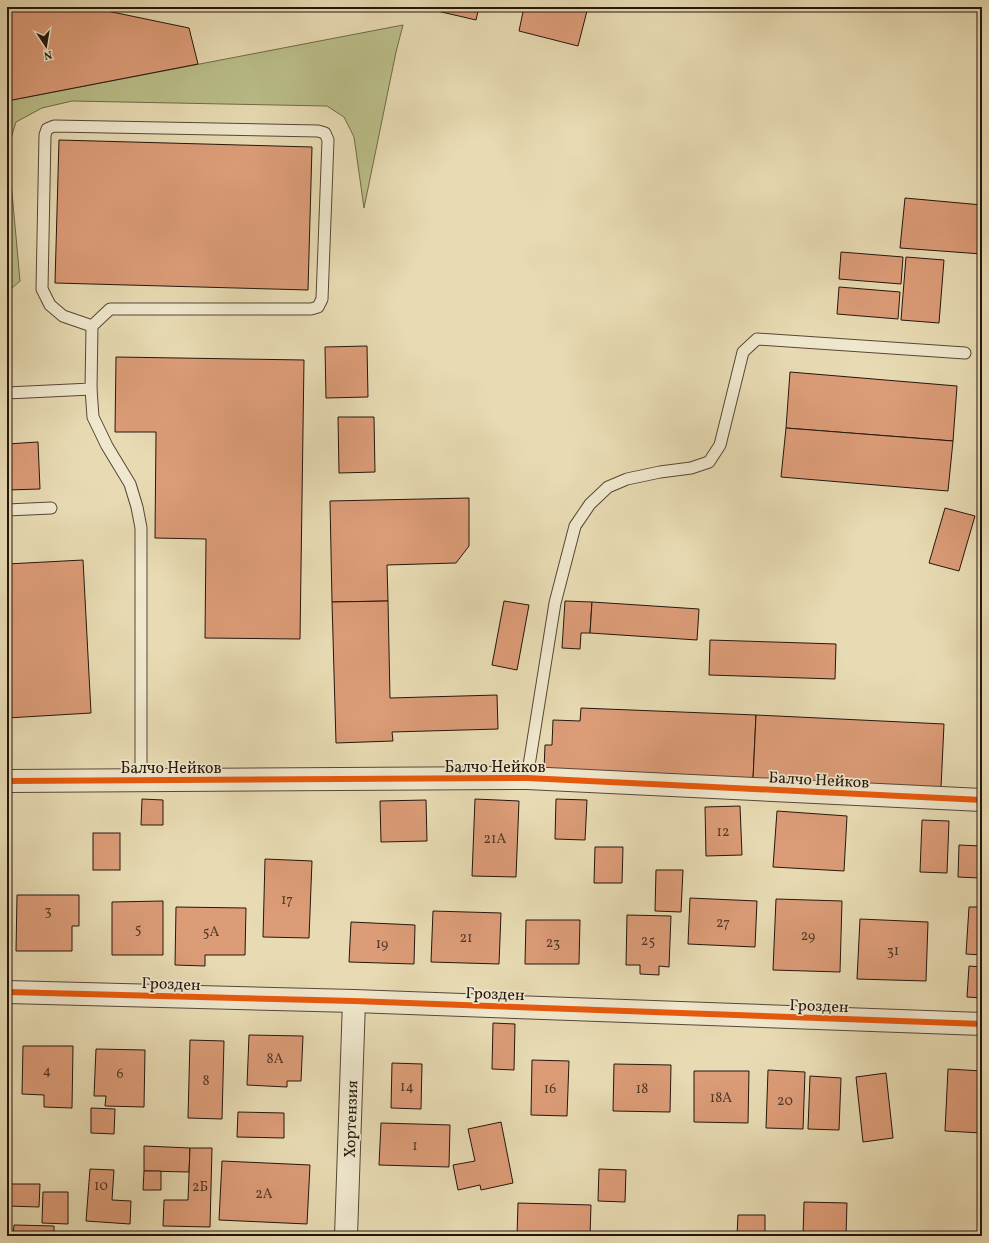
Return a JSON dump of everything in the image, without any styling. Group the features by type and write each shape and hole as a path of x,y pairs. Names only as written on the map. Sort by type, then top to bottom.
{"street":[{"name":"Балчо Нейков","path":"7,781 527,778 982,800"},
{"name":"Грозден","path":"7,992 354,1001 982,1024"},
{"name":"Хортензия","path":"346,1236 354,1001"}],"lane":[{"path":"92,326 63,316 50,306 42,289 46,129 54,126 62,126 318,131 325,133 328,140 322,299 318,307 310,309 110,309 92,326 91,389 94,417 106,446 130,484 137,507 141,528 141,780"},
{"path":"527,778 555,603 575,526 590,504 608,487 627,479 660,472 691,468 709,462 720,445 743,352 757,339 965,353"},
{"path":"7,393 91,389"},
{"path":"7,510 51,508"}],"green space":[{"path":"403,25 396,52 364,208 354,137 344,117 327,106 72,101 42,108 16,122 8,148 20,281 12,288 7,277 7,101"}],"building":[{"path":"7,7 88,7 189,28 198,64 7,101"},
{"path":"420,7 479,7 476,20"},
{"path":"524,7 588,7 578,46 519,31"},
{"path":"59,140 312,147 308,290 55,283"},
{"path":"905,198 982,205 982,254 900,248"},
{"path":"841,252 903,257 901,284 839,279"},
{"path":"906,257 944,260 939,323 901,320"},
{"path":"839,287 900,292 898,319 837,314"},
{"path":"367,346 368,397 326,398 325,347"},
{"path":"116,357 304,360 300,639 205,638 206,539 155,538 156,432 115,432"},
{"path":"790,372 957,386 953,441 786,428"},
{"path":"338,417 374,417 375,472 339,473"},
{"path":"786,428 953,441 948,491 781,477"},
{"path":"38,442 40,489 7,490 7,444"},
{"path":"469,498 469,546 456,563 387,565 388,601 332,602 330,501"},
{"path":"945,508 975,516 959,571 929,563"},
{"path":"83,560 91,713 7,718 7,564"},
{"path":"388,601 390,698 497,695 498,729 392,732 393,741 336,743 332,602"},
{"path":"504,601 529,605 517,670 492,665"},
{"path":"565,601 592,602 590,633 581,633 580,649 562,648"},
{"path":"592,602 699,609 697,640 590,633"},
{"path":"710,640 836,644 835,679 709,675"},
{"path":"581,708 756,715 753,779 544,770 545,745 552,745 553,720 580,721"},
{"path":"756,715 944,724 941,788 753,779"},
{"path":"142,799 163,800 163,825 141,825"},
{"path":"475,799 519,801 516,877 472,876"},
{"path":"556,799 587,800 585,840 555,839"},
{"path":"426,800 427,841 381,842 380,801"},
{"path":"740,806 742,855 706,856 705,807"},
{"path":"777,811 847,816 844,871 773,867"},
{"path":"922,820 949,821 947,873 920,872"},
{"path":"93,833 120,833 120,870 93,870"},
{"path":"959,845 980,846 979,878 958,877"},
{"path":"595,847 623,847 622,883 594,883"},
{"path":"265,859 312,861 309,938 263,937"},
{"path":"656,870 683,870 681,912 655,911"},
{"path":"17,895 79,895 79,926 72,926 72,951 16,951"},
{"path":"690,898 757,901 755,947 688,944"},
{"path":"776,899 842,901 840,972 773,970"},
{"path":"163,901 163,955 112,955 112,902"},
{"path":"176,907 246,908 245,955 205,955 205,966 175,965"},
{"path":"969,907 982,907 982,955 966,954"},
{"path":"433,911 501,913 499,964 431,962"},
{"path":"627,915 671,916 669,967 659,966 659,975 640,974 640,965 626,965"},
{"path":"860,919 928,922 926,981 857,979"},
{"path":"526,920 580,920 579,964 525,964"},
{"path":"351,922 415,925 414,964 349,962"},
{"path":"969,966 982,967 982,998 967,997"},
{"path":"493,1023 515,1024 514,1070 492,1069"},
{"path":"249,1035 303,1036 301,1081 287,1081 287,1087 247,1085"},
{"path":"190,1040 224,1041 222,1119 188,1118"},
{"path":"23,1046 73,1046 72,1108 44,1107 44,1095 22,1094"},
{"path":"96,1049 145,1050 144,1107 105,1106 106,1096 94,1096"},
{"path":"532,1060 569,1061 567,1116 531,1115"},
{"path":"392,1063 422,1064 421,1109 391,1108"},
{"path":"614,1064 671,1065 670,1112 613,1111"},
{"path":"948,1069 982,1071 982,1133 945,1131"},
{"path":"768,1070 805,1072 803,1129 766,1128"},
{"path":"694,1071 749,1071 748,1123 694,1122"},
{"path":"886,1073 893,1138 863,1142 856,1077"},
{"path":"810,1076 841,1078 839,1130 808,1129"},
{"path":"91,1108 115,1109 114,1134 91,1133"},
{"path":"238,1112 284,1113 284,1138 237,1137"},
{"path":"501,1122 513,1183 481,1190 480,1185 458,1190 453,1165 475,1161 468,1129"},
{"path":"381,1123 450,1125 449,1167 379,1165"},
{"path":"144,1146 190,1148 189,1172 144,1171"},
{"path":"190,1148 212,1148 210,1227 163,1226 164,1200 188,1200"},
{"path":"222,1161 310,1165 307,1224 219,1220"},
{"path":"90,1169 114,1170 112,1200 131,1201 130,1224 86,1221"},
{"path":"599,1169 626,1170 625,1202 598,1201"},
{"path":"144,1171 161,1171 161,1190 143,1190"},
{"path":"7,1184 40,1184 39,1207 7,1206"},
{"path":"43,1192 68,1192 68,1224 42,1223"},
{"path":"804,1202 847,1203 846,1236 803,1236"},
{"path":"518,1203 591,1205 590,1236 517,1236"},
{"path":"738,1215 765,1215 765,1236 737,1236"},
{"path":"14,1225 54,1226 54,1236 13,1236"}],"cycle path":[{"path":"7,781 527,778 982,800"},
{"path":"7,992 354,1001 982,1024"}]}
